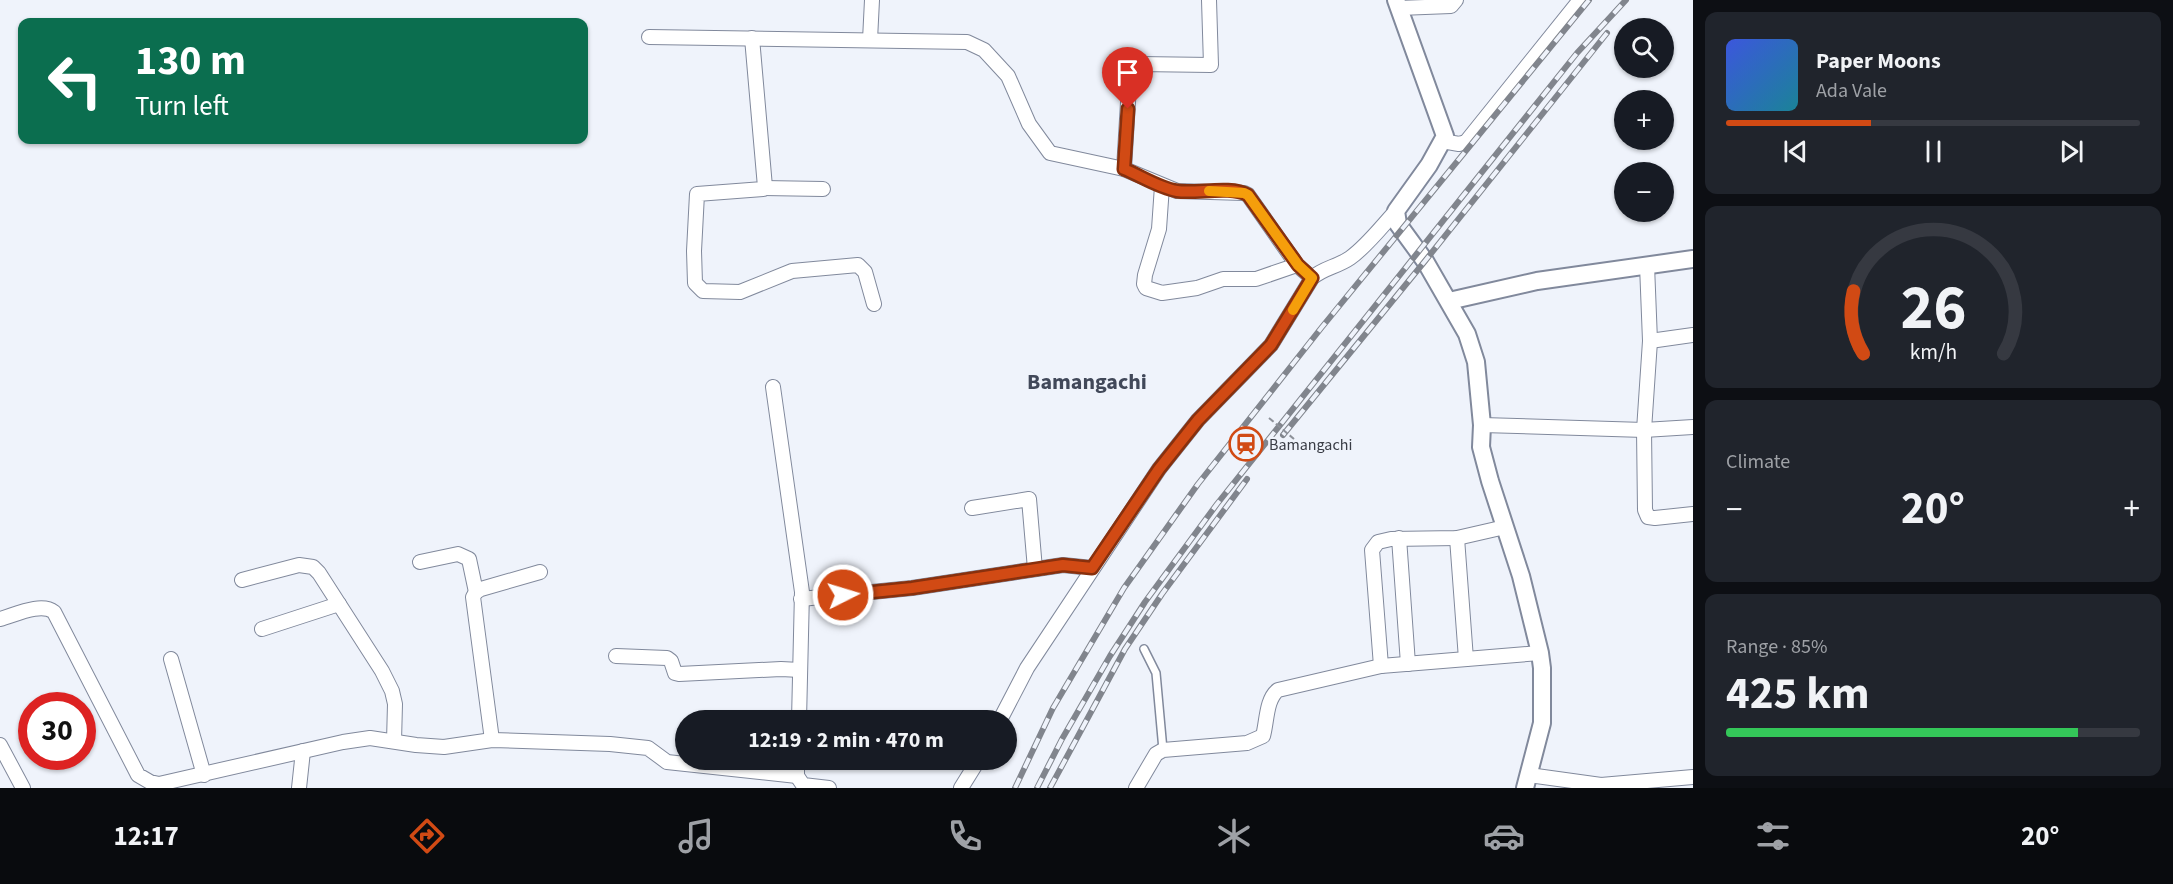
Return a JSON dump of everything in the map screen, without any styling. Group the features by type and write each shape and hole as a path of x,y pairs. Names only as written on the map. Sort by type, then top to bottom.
{"street":[{"path":"870,40 872,0"},
{"path":"1124,169 1130,69 1139,64 1211,65 1209,0"},
{"path":"1005,710 1027,668 1159,469 1198,420 1271,345 1312,278 1320,271 1341,264 1356,254 1396,211 1429,165 1445,136 1398,4 1451,6 1456,0"},
{"path":"1442,141 1459,144 1466,142 1580,0"},
{"path":"649,37 957,40 977,45 1008,76 1029,124 1050,153 1124,169 1177,191 1234,192 1248,195 1298,265 1312,278"},
{"path":"752,38 764,188"},
{"path":"1162,186 1161,219 1145,275 1146,288 1162,293 1197,288 1223,279 1256,279 1298,265"},
{"path":"822,189 764,188 697,194 693,251 695,283 704,291 740,292 792,271 858,265 865,272 874,304"},
{"path":"1396,211 1398,224 1425,261 1467,334 1476,362 1482,425 1481,447 1521,576 1542,668 1542,723 1527,782 1600,785 1693,777"},
{"path":"1449,301 1537,281 1693,259"},
{"path":"1647,265 1650,341 1644,430 1645,510 1648,517 1655,518 1693,514"},
{"path":"1650,341 1693,335"},
{"path":"773,387 801,582 799,710"},
{"path":"1482,425 1644,430 1693,427"},
{"path":"972,508 1029,499 1035,569"},
{"path":"1381,666 1372,550 1374,545 1378,542 1399,538 1457,538 1505,527"},
{"path":"1399,538 1408,664"},
{"path":"1457,538 1466,659"},
{"path":"420,562 458,554 469,559 476,592"},
{"path":"242,580 306,564 319,573 382,671 392,691 395,704 394,741"},
{"path":"801,599 912,588 1063,565 1092,568"},
{"path":"492,740 473,597 481,589 540,572"},
{"path":"262,629 339,604"},
{"path":"0,619 40,608 48,608 54,612 138,775 159,784 343,742 370,738 416,746 444,747 492,740 644,747 668,762 797,776"},
{"path":"1136,788 1156,754 1163,750 1247,743 1263,736 1271,700 1273,694 1278,690 1381,666 1540,653"},
{"path":"616,656 667,658 671,661 673,670 679,674 800,670"},
{"path":"171,659 204,775"},
{"path":"0,745 23,788"},
{"path":"299,788 303,751"},
{"path":"797,770 797,776 803,785 829,788"},
{"path":"961,788 972,770"}],"lane":[{"path":"1144,649 1156,673 1163,750"}],"path":[{"path":"1269,418 1294,439"}],"railway":[{"path":"1015,788 1053,708 1124,588 1198,484 1322,327 1589,0"},
{"path":"1037,788 1062,739 1110,656 1145,602 1217,504 1577,53 1626,0"},
{"path":"1283,435 1607,33"},
{"path":"1050,788 1125,649 1162,594 1247,479"}],"slow traffic":[{"path":"1209,191 1248,195 1298,265 1312,278 1293,310"}],"place":[{"name":"Bamangachi","path":"1246,444"}],"district":[{"name":"Bamangachi","path":"1087,381"}],"route":[{"path":"843,595 912,588 1063,565 1092,568 1159,469 1198,420 1271,345 1312,278 1298,265 1248,195 1216,191 1177,191 1124,169 1128,109"}]}
